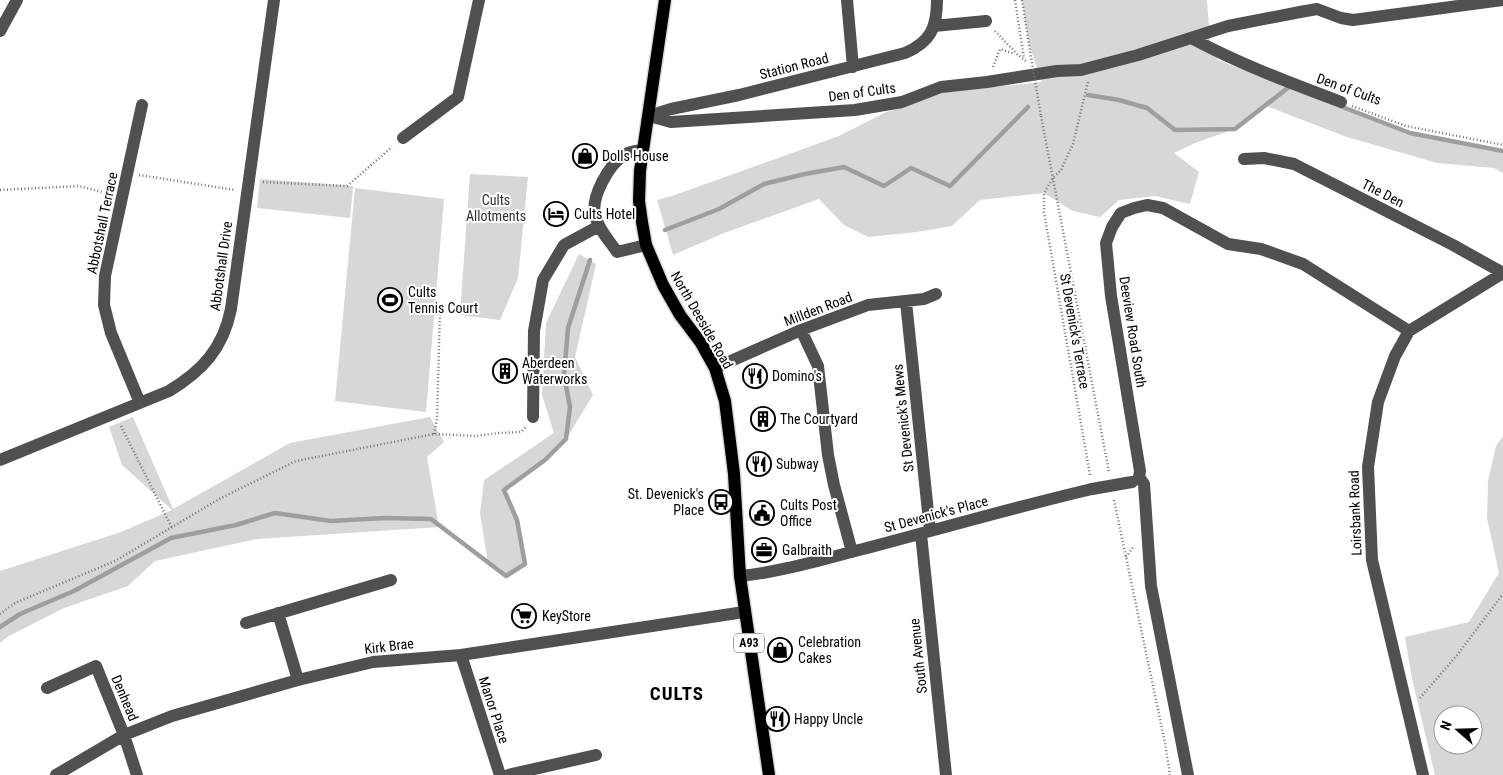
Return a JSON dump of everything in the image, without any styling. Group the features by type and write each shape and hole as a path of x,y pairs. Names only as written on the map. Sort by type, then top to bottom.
{"main road":[{"name":"North Deeside Road","path":"665,0 643,150 639,200 646,245 663,285 680,315 701,343 716,368 726,401 733,465 744,612 769,775"}],"street":[{"path":"0,31 17,0"},
{"name":"Abbotshall Drive","path":"0,460 169,391 206,364 220,342 231,309 274,0"},
{"path":"403,138 458,97 479,0"},
{"path":"847,0 853,67"},
{"name":"Station Road","path":"649,116 671,109 739,95 905,54 918,48 928,39 934,26 937,0"},
{"path":"1318,5 1341,18 1353,20 1503,0"},
{"name":"Den of Cults","path":"649,116 671,122 855,110 902,102 941,87 1090,67 1228,26 1318,5"},
{"path":"934,26 986,21"},
{"name":"Den of Cults","path":"1192,38 1222,54 1341,102"},
{"name":"Abbotshall Terrace","path":"140,403 111,333 104,305 104,276 123,197 142,104"},
{"path":"643,150 626,153 603,180 596,196 595,214 599,226 617,252 646,245"},
{"name":"The Den","path":"1244,159 1264,158 1294,164 1503,273"},
{"name":"Deeview Road South","path":"1188,775 1151,586 1144,484 1135,479 1140,470 1111,296 1106,243 1112,226 1121,214 1134,208 1147,205 1163,208 1228,244 1261,249 1303,264 1409,331"},
{"path":"532,417 534,331 543,280 564,245 599,226"},
{"name":"Loirsbank Road","path":"1423,775 1372,560 1368,467 1378,402 1395,356 1409,331 1440,310 1503,273"},
{"name":"Millden Road","path":"716,368 801,330 868,305 906,302 924,299 936,294"},
{"name":"St Devenick's Mews","path":"906,302 926,533"},
{"path":"801,330 818,366 828,454 834,485 852,552"},
{"name":"St Devenick's Place","path":"740,576 766,572 852,552 988,515 1135,479"},
{"name":"South Avenue","path":"926,533 946,775"},
{"path":"246,623 391,580"},
{"name":"Kirk Brae","path":"56,775 124,735 172,716 298,680 373,662 461,654 744,612"},
{"path":"278,613 298,680"},
{"name":"Manor Place","path":"461,654 500,775"},
{"name":"Denhead","path":"47,688 96,666 124,735"},
{"path":"124,735 137,775"},
{"path":"508,775 596,755"}],"path":[{"path":"1015,0 1024,60"},
{"path":"1022,0 1041,116 1110,478"},
{"path":"986,21 1017,54 1000,49 988,82"},
{"name":"St Devenick's Terrace","path":"1090,67 1088,85 1073,144 1060,170 1044,194 1044,212 1092,489"},
{"name":"Den of Cults","path":"1341,102 1406,126 1503,145"},
{"path":"128,173 248,186 347,186 403,138"},
{"path":"0,190 79,186 123,197"},
{"path":"434,434 437,418 440,310"},
{"path":"114,413 172,528"},
{"path":"0,614 15,603 115,561 221,498 296,461 434,434 476,436 521,432 528,425 532,417"},
{"path":"1114,497 1170,775"},
{"path":"1407,706 1414,704 1458,654 1503,594"}],"green space":[{"path":"1022,0 1207,0 1210,41 1218,60 1410,133 1503,151 1503,173 1494,168 1437,163 1347,137 1266,106 1235,129 1195,143 1174,153 1199,172 1190,204 1155,196 1119,200 1100,217 1073,211 1044,193 980,200 952,226 868,237 844,225 819,199 724,233 673,255 657,200 839,136 884,113 945,92 1042,82 1029,45"},
{"name":"Cults Allotments","path":"470,174 528,177 518,278 500,320 460,315"},
{"path":"260,179 353,186 350,218 257,208"},
{"name":"Cults Tennis Court","path":"355,188 444,199 426,412 335,401"},
{"path":"579,254 596,264 575,357 593,395 566,439 545,460 504,490 517,520 525,564 506,576 488,563 480,513 484,480 554,433 542,395 546,323"},
{"path":"133,417 173,509 290,443 430,417 444,442 427,457 439,527 257,539 155,561 128,586 64,608 7,637 0,643 0,571 121,532 172,510 122,465 109,427"},
{"path":"1503,436 1503,775 1435,775 1412,679 1405,637 1469,622 1499,573 1487,518 1488,481 1496,446"}],"waterway":[{"path":"1088,95 1119,100 1147,108 1175,130 1235,129 1291,87"},
{"path":"1340,106 1410,133 1503,151"},
{"path":"665,230 719,209 764,184 844,167 884,186 911,168 950,186 1028,107"},
{"path":"0,627 20,614 74,591 171,538 236,525 275,513 331,521 385,518 431,519 506,576 525,564 517,520 504,490 545,460 566,439 570,407 564,375 568,328 590,260"}],"place":[{"name":"Dolls House","path":"585,156"},
{"name":"Cults Hotel","path":"556,214"},
{"name":"Cults Tennis Court","path":"390,300"},
{"name":"Aberdeen Waterworks","path":"505,371"},
{"name":"Domino's","path":"755,376"},
{"name":"The Courtyard","path":"763,419"},
{"name":"Subway","path":"759,464"},
{"name":"St. Devenick's Place","path":"721,502"},
{"name":"Cults Post Office","path":"762,513"},
{"name":"Galbraith","path":"764,550"},
{"name":"KeyStore","path":"524,616"},
{"name":"Celebration Cakes","path":"780,650"},
{"name":"Happy Uncle","path":"777,719"}],"district":[{"name":"CULTS","path":"677,693"}]}
